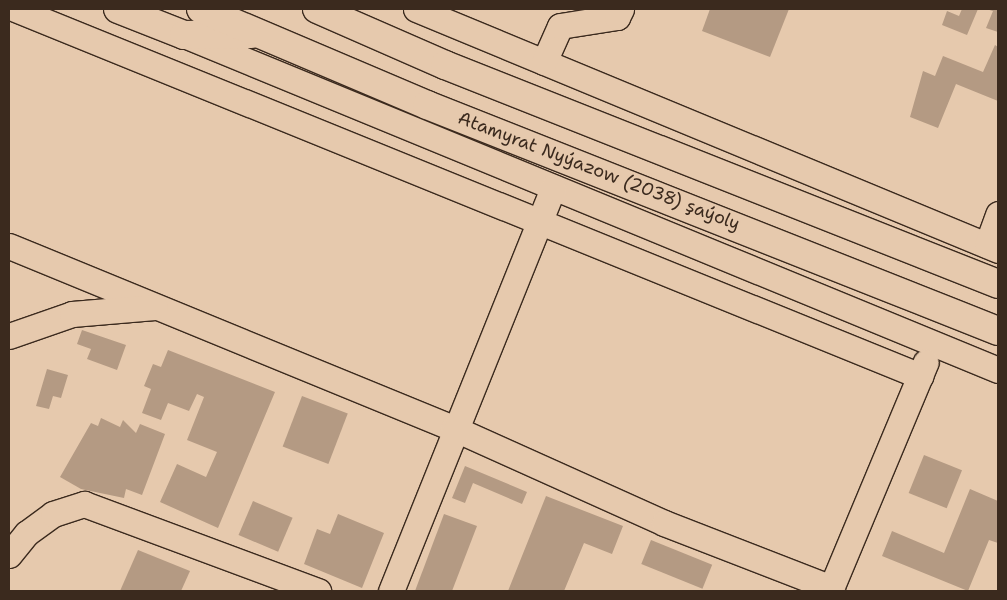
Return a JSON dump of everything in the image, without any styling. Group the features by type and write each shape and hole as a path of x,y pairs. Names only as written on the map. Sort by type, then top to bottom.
{"main road":[{"path":"118,9 184,35 260,34"},
{"name":"Atamyrat Nyýazow (2038) şaýoly","path":"201,9 998,330"},
{"path":"317,9 444,65 998,284"}],"street":[{"path":"15,9 535,223 920,376"},
{"path":"416,9 992,248 998,214"},
{"path":"544,62 560,26 617,17 621,9"},
{"path":"184,35 998,370"},
{"path":"391,591 453,428 535,223 553,187"},
{"path":"9,246 160,306 453,428 664,523 831,590 934,343"},
{"path":"9,336 72,314 160,306"},
{"path":"9,555 27,533 53,514 84,504 318,591"}],"building":[{"path":"710,9 789,9 770,57 702,31"},
{"path":"962,9 978,9 967,35 942,25 947,11 959,16"},
{"path":"986,9 998,9 998,32 986,28 993,11"},
{"path":"995,45 998,47 998,101 956,84 938,128 910,117 923,71 935,76 943,56 983,72"},
{"path":"82,330 126,345 117,370 87,359 91,349 77,344"},
{"path":"168,350 275,392 218,528 160,502 177,464 206,477 217,452 187,440 204,397 197,394 189,411 168,403 161,420 142,413 151,389 144,386 153,364 161,367"},
{"path":"47,369 68,375 61,398 53,396 49,409 36,406"},
{"path":"302,396 348,414 328,464 283,446"},
{"path":"101,418 120,427 123,420 136,433 140,424 165,434 142,495 126,489 124,498 81,489 60,477 91,423 98,426"},
{"path":"924,455 962,470 947,508 909,493"},
{"path":"465,466 527,492 522,504 473,483 465,503 452,498"},
{"path":"970,489 998,501 998,543 989,540 968,591 882,556 892,531 944,553"},
{"path":"546,496 623,526 612,554 584,543 564,591 508,591"},
{"path":"253,501 293,518 278,552 239,535"},
{"path":"338,514 384,533 362,588 304,564 317,529 330,534"},
{"path":"444,514 477,526 452,591 415,591"},
{"path":"651,540 712,565 702,589 641,564"},
{"path":"138,550 190,571 181,591 120,591"}]}
